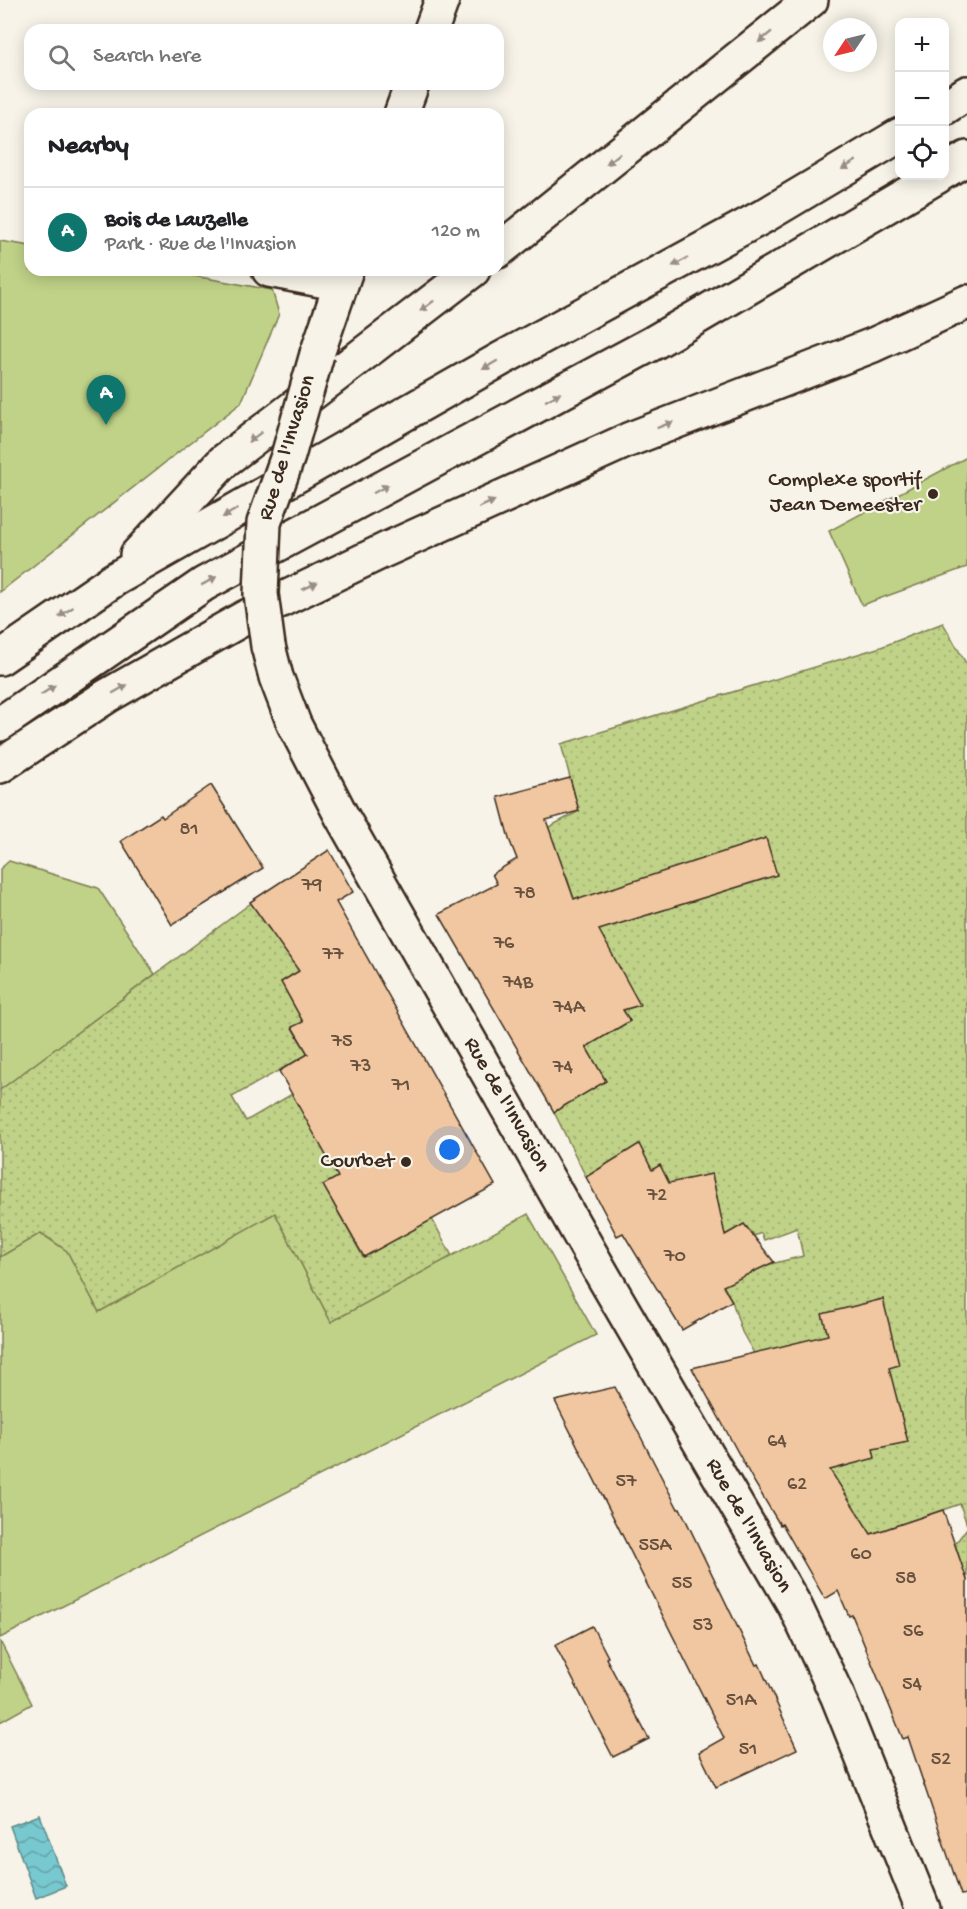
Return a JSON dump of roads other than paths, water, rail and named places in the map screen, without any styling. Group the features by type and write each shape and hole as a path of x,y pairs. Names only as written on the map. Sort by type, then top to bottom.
{"main road":[{"path":"433,24 442,0"},
{"path":"504,246 810,0"},
{"path":"403,108 410,90"},
{"path":"949,105 967,93"},
{"path":"0,658 115,579 501,359 764,216 895,138"},
{"path":"949,169 967,158"},
{"path":"0,724 204,584 653,343 931,180"},
{"path":"115,579 224,461 465,276"},
{"name":"Rue de l'Invasion","path":"343,277 317,354 288,456 264,523 261,594 268,646 276,677 294,724 341,815 602,1274 795,1606 838,1697 922,1909"},
{"path":"0,766 107,696 246,617 385,550 628,440 873,345 967,302"}],"water":[{"path":"40,1815 66,1886 36,1898 10,1826"}],"place":[{"name":"Bois de Lauzelle","path":"106,425"},
{"name":"Complexe sportif Jean Demeester","path":"933,494"},
{"name":"Courbet","path":"406,1162"}]}
